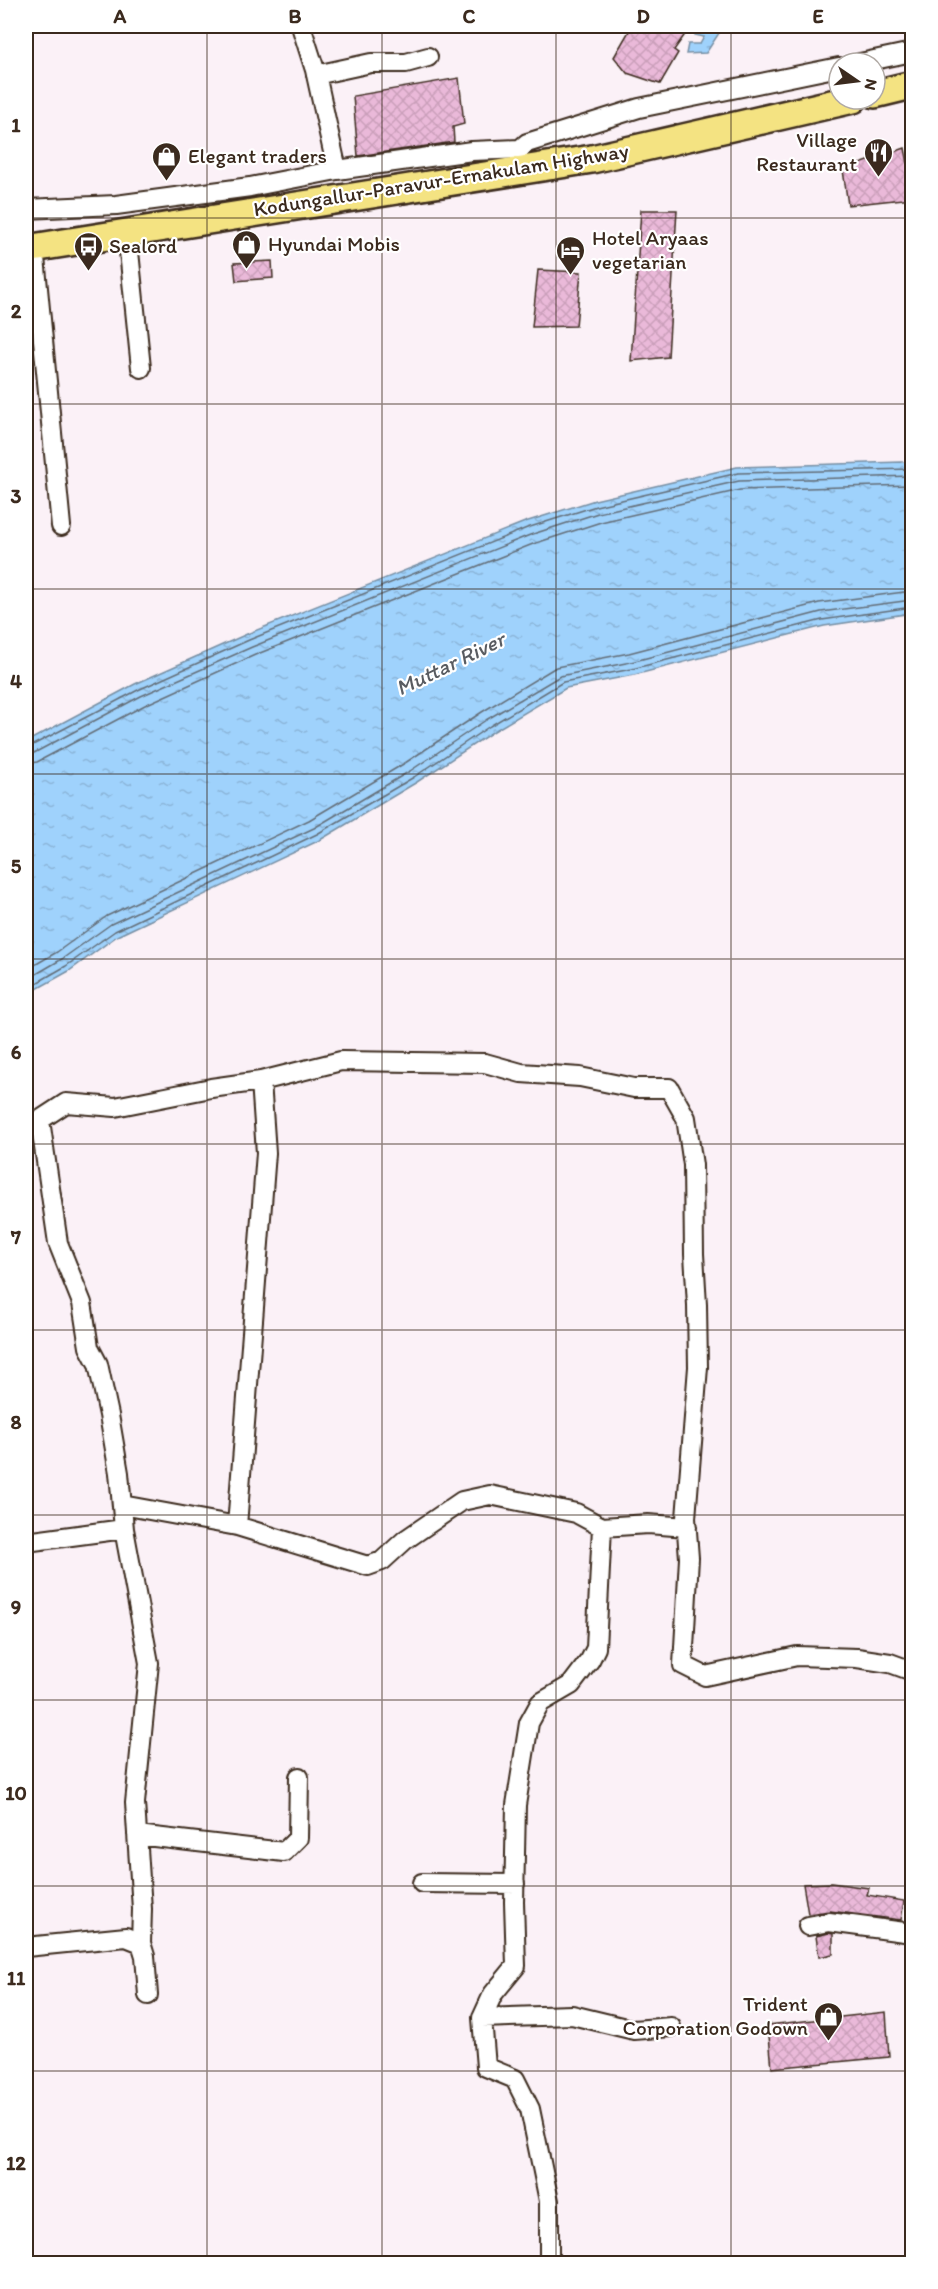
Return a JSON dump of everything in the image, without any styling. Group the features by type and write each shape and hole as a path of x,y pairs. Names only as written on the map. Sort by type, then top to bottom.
{"highway":[{"path":"887,91 912,85"},
{"name":"Kodungallur-Paravur-Ernakulam Highway","path":"30,248 592,159 827,105"}],"street":[{"path":"301,26 316,75 337,170"},
{"path":"887,57 912,52"},
{"path":"316,75 371,63 406,63 428,57"},
{"path":"26,209 116,205 250,187 337,170 472,151 520,149 527,143 639,108 827,69"},
{"path":"127,232 141,368"},
{"path":"30,248 61,526"},
{"path":"148,1995 145,1956 141,1943 142,1909 135,1803 149,1664 124,1529 109,1415 98,1364 89,1347 82,1303 58,1244 40,1120 66,1103 115,1107 212,1088 261,1082 341,1061 485,1063 521,1073 580,1077 634,1088 669,1088 686,1118 693,1165 698,1367 687,1527 689,1558 683,1665 705,1676 797,1656 857,1658 890,1663 912,1671"},
{"path":"237,1526 266,1153 261,1082"},
{"path":"122,1505 237,1526 368,1566 382,1561 405,1540 462,1501 490,1495 576,1513 603,1527 648,1524 687,1527"},
{"path":"549,2264 549,2201 530,2109 515,2079 486,2067 482,2018 493,1994 516,1966 516,1805 529,1723 540,1703 571,1685 596,1648 603,1527"},
{"path":"26,1542 124,1529"},
{"path":"137,1835 284,1852 298,1838 300,1777"},
{"path":"422,1883 515,1884"},
{"path":"808,1926 829,1922 912,1933"},
{"path":"26,1947 126,1937 141,1943"},
{"path":"482,2018 572,2015 634,2030 671,2027"}],"water":[{"path":"697,26 723,27 706,53 686,54 688,44 700,44 704,37 695,35"},
{"name":"Muttar River","path":"912,463 912,613 824,626 634,675 566,688 320,840 117,936 69,971 26,995 26,742 135,684 247,634 525,522 595,500 737,467"}],"building":[{"path":"632,26 691,26 674,50 678,53 660,84 627,73 614,57"},
{"path":"459,78 464,124 453,127 454,142 358,156 353,96"},
{"name":"Village Restaurant","path":"905,148 912,184 912,198 848,205 843,170"},
{"path":"641,210 677,210 668,357 631,361"},
{"path":"272,261 273,278 236,281 234,263"},
{"name":"Hotel Aryaas vegetarian","path":"538,270 581,272 576,326 532,327"},
{"path":"831,1883 869,1888 867,1895 904,1901 901,1920 830,1911 808,1914 803,1884"},
{"path":"833,1934 833,1954 819,1957 816,1936"},
{"name":"Trident Corporation Godown","path":"886,2012 889,2057 772,2068 768,2025"}],"place":[{"name":"Village Restaurant","path":"878,178"},
{"name":"Elegant traders","path":"167,182"},
{"name":"Hyundai Mobis","path":"247,270"},
{"name":"Sealord","path":"88,272"},
{"name":"Hotel Aryaas vegetarian","path":"571,276"},
{"name":"Trident Corporation Godown","path":"829,2042"}]}
